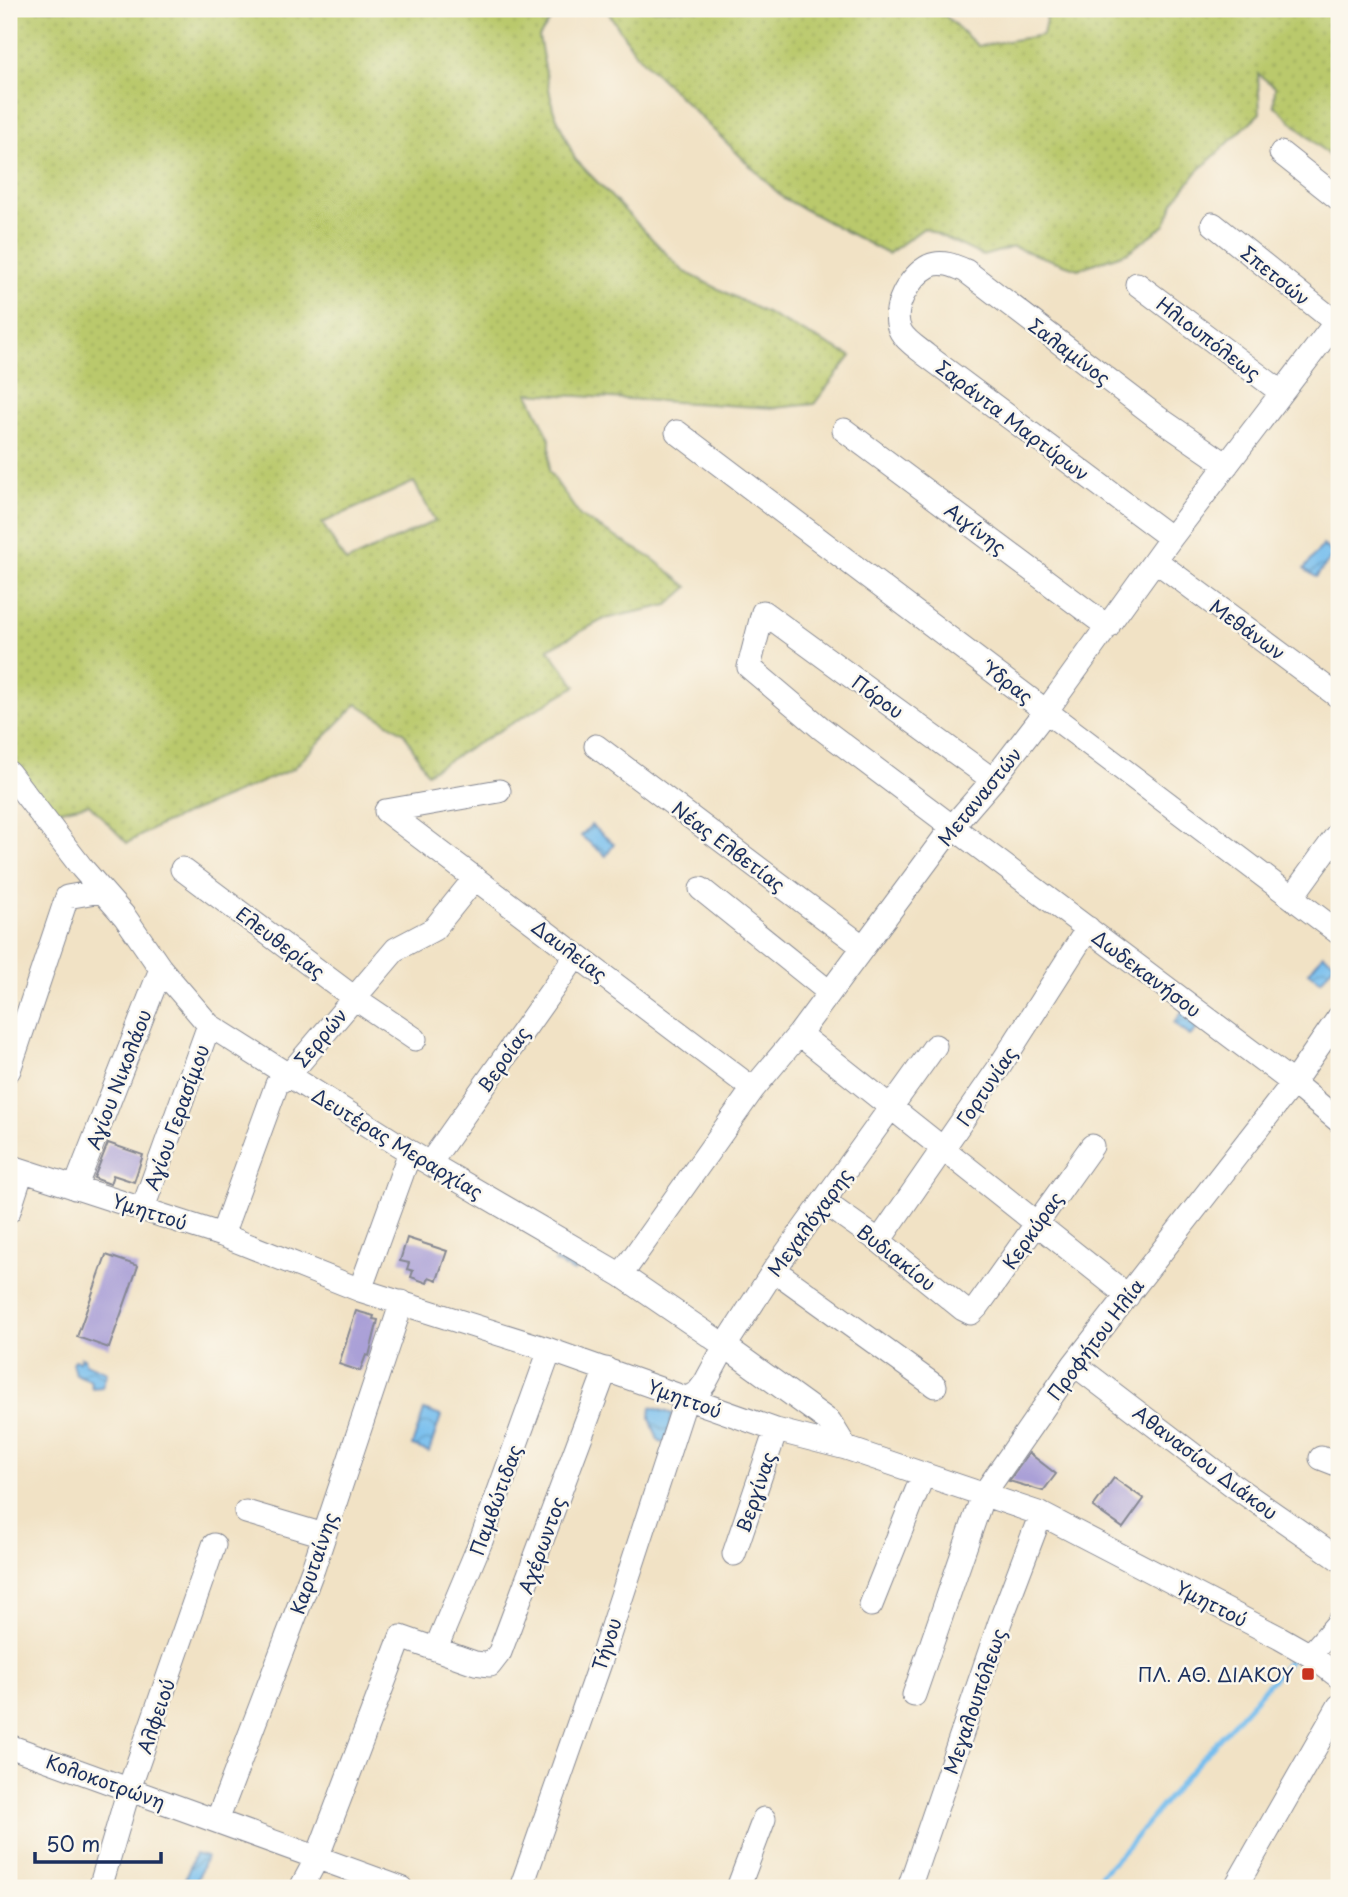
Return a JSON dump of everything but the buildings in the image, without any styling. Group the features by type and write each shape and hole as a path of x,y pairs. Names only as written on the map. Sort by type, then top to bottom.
{"street":[{"path":"1281,153 1339,199"},
{"name":"Σπετσών","path":"1213,224 1338,322"},
{"name":"Σαλαμίνος","path":"912,281 930,265 948,263 966,271 1147,410 1227,465"},
{"name":"Σαράντα Μαρτύρων","path":"912,281 897,311 901,332 926,355 1171,538"},
{"name":"Ηλιουπόλεως","path":"1137,284 1281,392"},
{"name":"Μεταναστών","path":"621,1275 753,1089 799,1034 953,826 993,780 1047,710 1171,538 1281,392 1338,322"},
{"name":"Αιγίνης","path":"844,430 1108,627"},
{"name":"Ύδρας","path":"677,432 1339,933"},
{"name":"Μεθάνων","path":"1156,561 1339,697"},
{"name":"Πόρου","path":"764,612 993,780"},
{"name":"Δωδεκανήσου","path":"764,612 748,667 821,728 1293,1083 1339,1121"},
{"name":"Νέας Ελβετίας","path":"596,746 862,946"},
{"name":"Δευτέρας Μεραρχίας","path":"9,773 101,891 125,917 161,969 209,1025 420,1157 621,1275 830,1422 846,1448"},
{"name":"Δαυλείας","path":"499,791 386,811 753,1089"},
{"path":"1292,897 1339,832"},
{"name":"Ελευθερίας","path":"182,869 353,997 415,1039"},
{"name":"Σερρών","path":"222,1235 277,1084 288,1076 396,950 434,929 475,878"},
{"path":"701,889 829,992"},
{"path":"9,1070 67,897 101,891"},
{"name":"Γορτυνίας","path":"879,1241 999,1069 1088,928"},
{"name":"Βεροίας","path":"360,1290 420,1157 576,956"},
{"name":"Αγίου Νικολάου","path":"75,1188 161,969"},
{"name":"Προφήτου Ηλία","path":"914,1695 982,1495 1074,1364 1293,1083 1339,1017"},
{"name":"Αγίου Γερασίμου","path":"143,1208 209,1025"},
{"path":"799,1034 1128,1296"},
{"name":"Μεγαλόχαρης","path":"686,1399 698,1392 775,1270 935,1046"},
{"name":"Κερκύρας","path":"971,1312 978,1306 1092,1146"},
{"path":"9,1211 16,1168"},
{"name":"Υμηττού","path":"16,1168 222,1235 360,1290 431,1314 550,1350 776,1430 846,1448 1041,1514 1310,1655 1339,1677"},
{"name":"Βυδιακίου","path":"824,1202 879,1241 963,1309 971,1312"},
{"path":"775,1270 935,1386"},
{"name":"Καρυταίνης","path":"217,1821 313,1569 402,1302"},
{"name":"Παμβώτιδας","path":"436,1648 481,1541 550,1350"},
{"name":"Αθανασίου Διάκου","path":"1074,1364 1234,1486 1339,1559"},
{"name":"Αχέρωντος","path":"436,1648 475,1663 490,1665 500,1652 606,1369"},
{"name":"Τήνου","path":"521,1888 601,1660 686,1399"},
{"name":"Βεργίνας","path":"734,1554 776,1430"},
{"path":"871,1605 923,1475"},
{"path":"246,1512 324,1535"},
{"name":"Μεγαλουπόλεως","path":"909,1888 1000,1622 1041,1514"},
{"name":"Αλφειού","path":"100,1888 129,1790 214,1545"},
{"path":"1310,1655 1339,1622"},
{"path":"301,1888 317,1858 401,1637 436,1648"},
{"path":"1234,1888 1339,1706"},
{"name":"Κολοκοτρώνη","path":"9,1746 401,1888"},
{"path":"738,1888 764,1819"}],"green space":[{"path":"9,9 558,9 539,37 553,109 575,159 683,271 851,356 814,404 774,408 528,393 550,439 549,471 580,516 653,559 688,587 668,605 604,619 548,649 576,686 427,773 404,733 357,704 293,769 158,826 127,843 89,804 51,812 9,756","holes":["414,482 435,521 346,562 322,523"]},
{"path":"606,9 938,9 978,46 1043,35 1048,9 1339,9 1339,165 1274,105 1275,87 1258,74 1260,113 1198,171 1175,200 1165,225 1128,252 1078,269 1013,247 983,256 924,228 888,254 783,198 636,54"}],"water":[{"path":"1323,545 1334,554 1316,577 1304,569"},
{"path":"591,825 614,844 606,856 581,836"},
{"path":"1323,954 1335,962 1321,981 1309,972"},
{"path":"1183,1011 1200,1026 1190,1036 1174,1023"},
{"path":"560,1251 580,1260 574,1272 555,1262"},
{"path":"81,1357 85,1363 107,1372 102,1387 92,1388 90,1380 75,1374 72,1363 74,1360 79,1361"},
{"path":"651,1407 673,1414 665,1443 658,1440 650,1418"},
{"path":"424,1410 441,1416 429,1452 412,1446"},
{"path":"195,1854 206,1857 196,1883 185,1879"}],"waterway":[{"path":"1089,1888 1293,1657"}],"place":[{"name":"ΠΛ. ΑΘ. ΔΙΑΚΟΥ","path":"1308,1674"}]}
